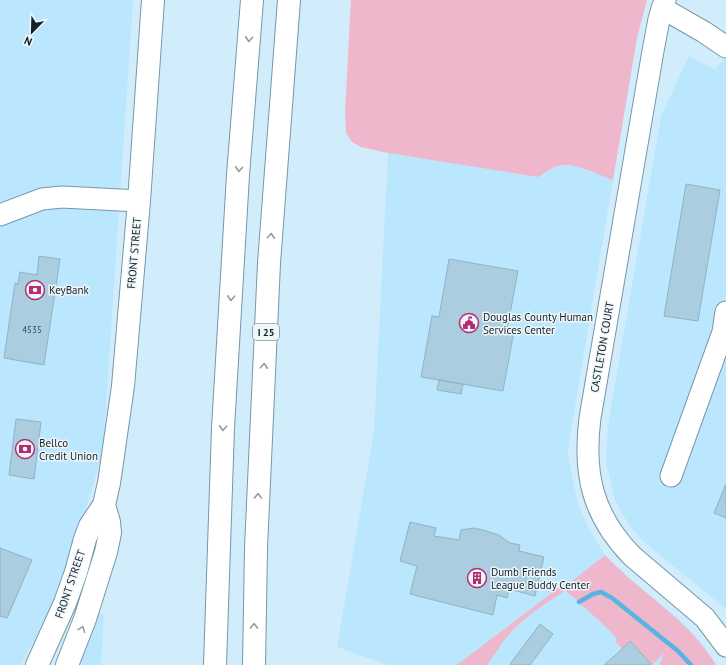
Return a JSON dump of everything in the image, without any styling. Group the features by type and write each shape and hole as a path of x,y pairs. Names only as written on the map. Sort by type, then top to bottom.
{"main road":[{"name":"FRONT STREET","path":"37,665 65,603 90,526 104,505 113,461 123,386 139,201 152,0"},
{"path":"215,665 223,428 238,175 252,0"},
{"name":"I 25","path":"254,665 256,548 269,263 289,0"},
{"name":"FRONT STREET","path":"67,665 86,619 106,552 110,534 109,522 104,505"}],"street":[{"path":"663,4 726,47"},
{"name":"CASTLETON COURT","path":"663,4 653,52 590,418 588,470 591,487 604,522 618,541 632,556 704,618 726,646"},
{"path":"0,215 42,199 62,196 139,201"},
{"path":"671,476 723,332 726,312"}],"shaded area":[{"path":"0,0 133,0 103,451 65,581 21,665 0,665"},
{"path":"351,0 647,0 637,38 613,180 586,169 571,165 555,167 538,177 388,153 361,147 352,142 346,133 345,111"},
{"path":"726,54 726,609 644,542 630,526 615,499 606,457 608,425 661,116 689,56 716,70"},
{"path":"388,153 538,177 558,166 576,166 613,180 570,437 568,455 575,491 579,506 588,527 605,555 627,576 682,622 703,645 716,665 388,665 337,647 374,431"},
{"path":"605,555 619,569 679,620 705,649 716,665 659,665 664,653 652,665 630,641 622,649 615,641 617,639 607,628 564,589 563,592 536,610 517,626 487,665 457,665 561,586 566,586"},
{"path":"98,612 104,615 101,665 77,665"}],"building":[{"path":"686,184 720,190 698,321 664,316"},
{"path":"39,256 60,259 44,365 4,358 15,283 18,284 20,272 37,275"},
{"name":"Douglas County Human Services Center","path":"449,259 518,271 507,330 514,331 503,391 421,377 432,316 439,317"},
{"path":"439,380 463,384 461,394 437,390"},
{"name":"Bellco Credit Union","path":"16,419 41,422 34,479 9,475"},
{"path":"726,484 726,518 714,513"},
{"name":"Dumb Friends League Buddy Center","path":"410,522 436,528 434,536 459,540 461,530 474,528 483,530 499,535 510,543 520,545 519,551 544,557 535,596 509,589 507,598 497,595 493,615 410,594 417,566 400,561"},
{"path":"0,548 32,560 7,618 0,616"},
{"path":"540,624 553,634 530,665 511,665 510,664"},
{"path":"630,641 652,665 604,665 620,651"}],"waterway":[{"path":"579,602 593,594 601,592 612,598 678,651 691,665"}],"place":[{"name":"KeyBank","path":"35,290"},
{"name":"Douglas County Human Services Center","path":"469,323"},
{"name":"Bellco Credit Union","path":"25,449"},
{"name":"Dumb Friends League Buddy Center","path":"477,578"}]}
